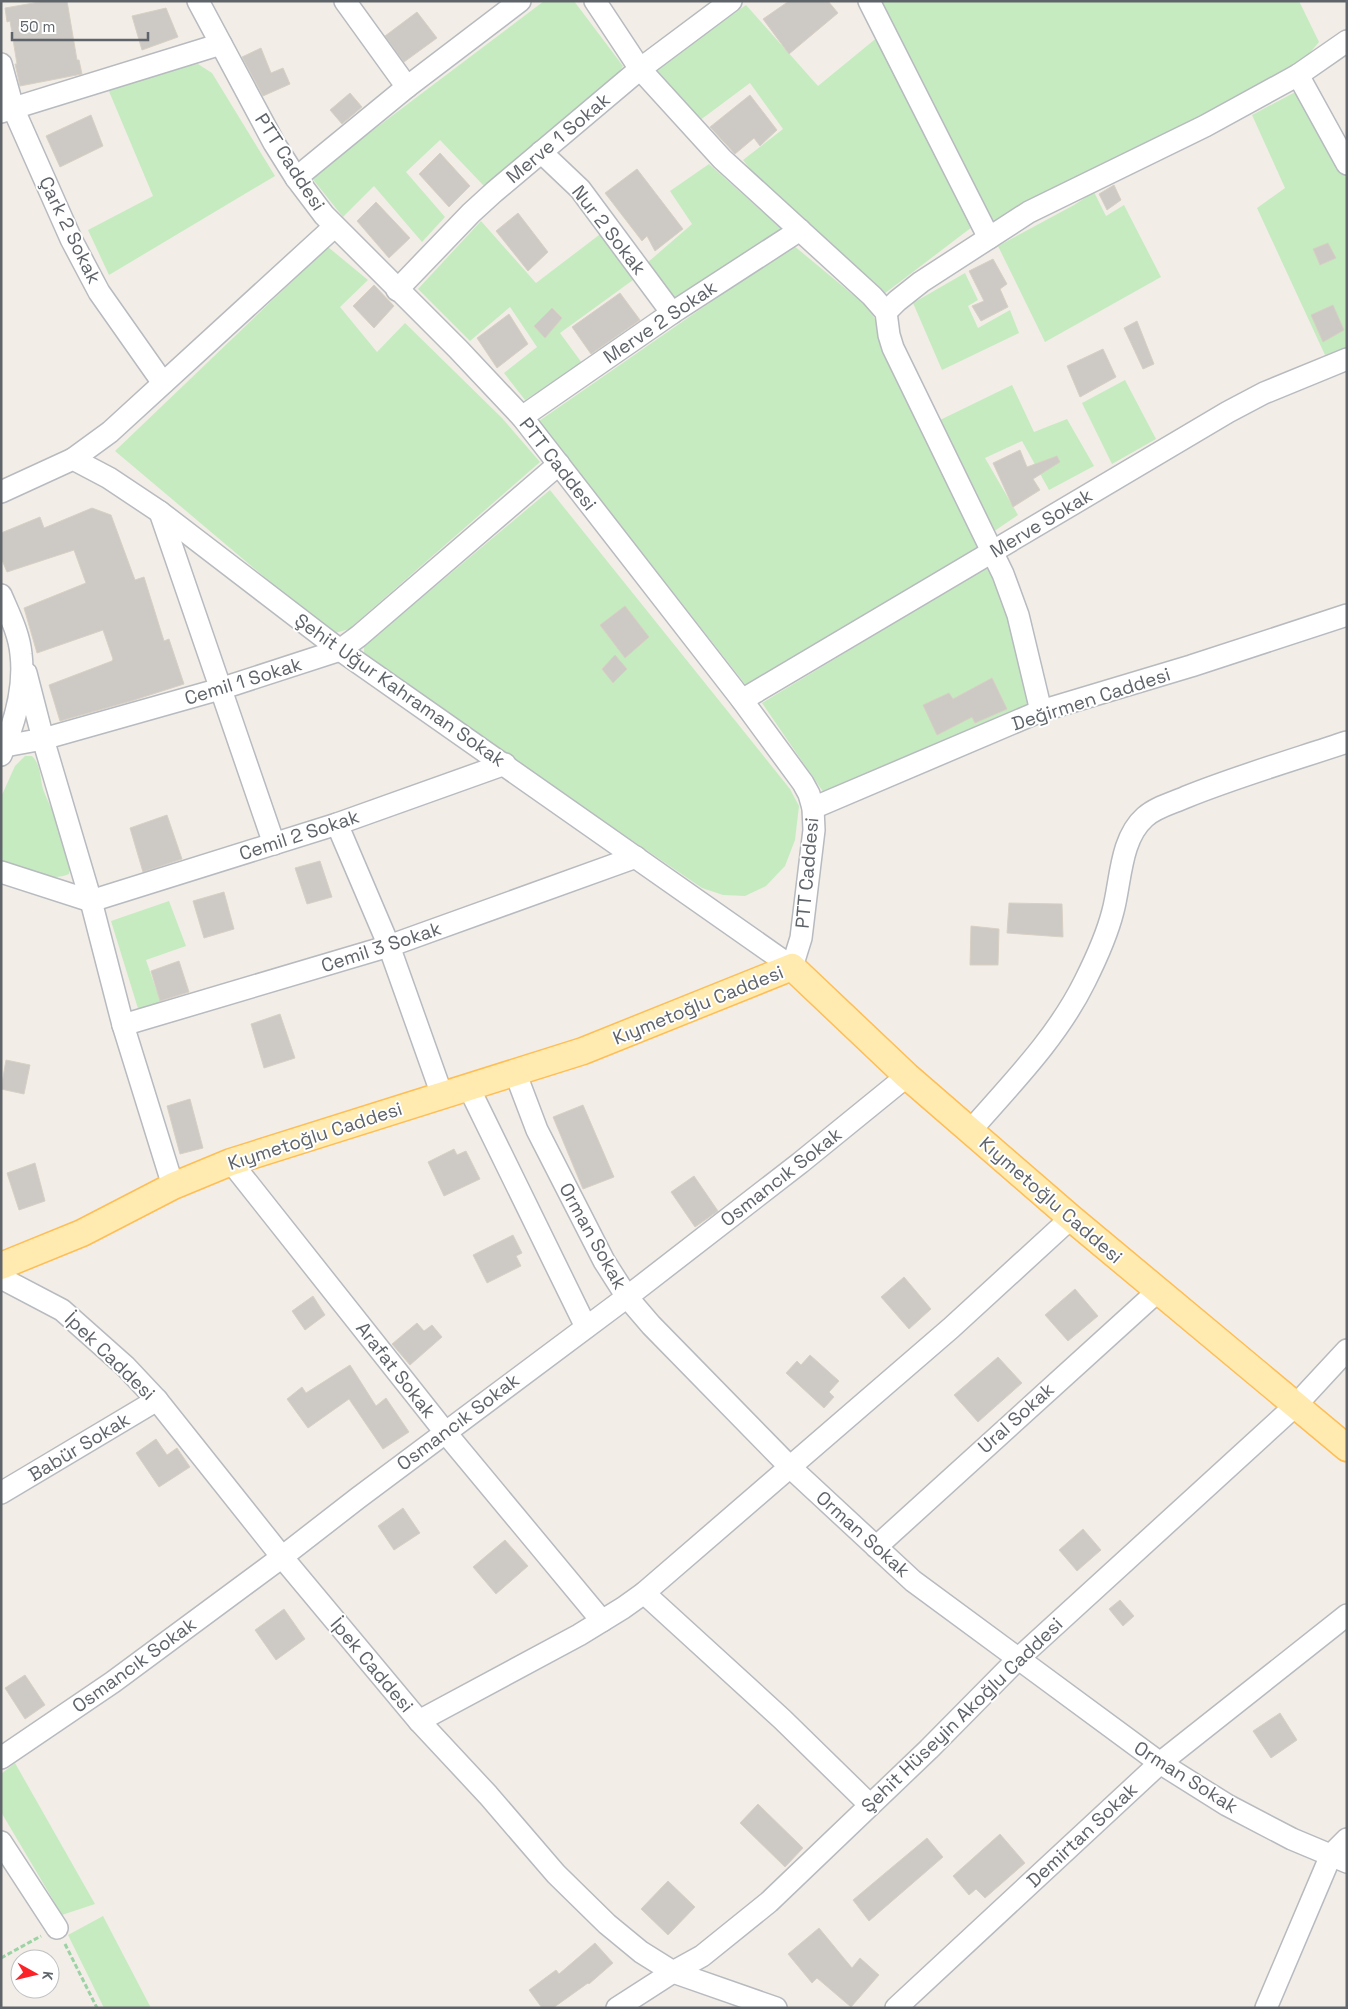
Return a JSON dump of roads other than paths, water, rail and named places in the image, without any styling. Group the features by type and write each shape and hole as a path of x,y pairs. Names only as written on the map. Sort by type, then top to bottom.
{"main road":[{"name":"Kıymetoğlu Caddesi","path":"1,1266 82,1233 172,1186 231,1162 583,1051 792,967 907,1076 970,1131 1071,1218 1347,1448"}],"street":[{"name":"PTT Caddesi","path":"198,1 274,143 296,178 334,227 458,349 522,417 742,700 803,783 813,808 814,830 801,938 792,967"},
{"path":"345,1 407,87"},
{"path":"296,178 407,87 520,1"},
{"path":"595,1 640,69 722,159 872,296 886,312 888,335 893,348 993,551 1018,615 1041,712"},
{"name":"Merve 1 Sokak","path":"398,290 471,213 541,152 640,69 731,1"},
{"path":"869,1 989,238"},
{"path":"886,312 922,282 989,238 1053,200 1146,157 1298,75 1347,41"},
{"path":"7,110 221,44"},
{"name":"Çark 2 Sokak","path":"1,64 7,110 71,239 99,292 163,384"},
{"path":"1298,75 1347,164"},
{"name":"Nur 2 Sokak","path":"541,152 580,189 672,312"},
{"path":"1,492 73,459 110,432 334,227"},
{"name":"Merve 2 Sokak","path":"522,417 672,312 800,230"},
{"name":"Merve Sokak","path":"742,700 1228,412 1264,393 1347,359"},
{"name":"Şehit Uğur Kahraman Sokak","path":"73,459 109,478 160,512 340,650 792,967"},
{"name":"Cemil 1 Sokak","path":"3,749 220,689 340,650 359,636 559,464"},
{"path":"160,512 274,844"},
{"path":"1,595 14,626 43,739 91,900 123,1025 172,1186"},
{"name":"Değirmen Caddesi","path":"813,808 1041,712 1347,615"},
{"path":"3,749 17,710 22,654"},
{"path":"970,1131 1054,1032 1084,983 1113,913 1127,845 1137,826 1144,818 1152,811 1199,792 1347,742"},
{"name":"Cemil 2 Sokak","path":"91,900 337,824 505,764"},
{"path":"337,824 388,946 442,1095"},
{"name":"Cemil 3 Sokak","path":"123,1025 388,946 636,857"},
{"path":"1,872 91,900"},
{"name":"Orman Sokak","path":"515,1072 538,1130 604,1261 627,1297 651,1325 790,1467 913,1581 1160,1764 1226,1805 1292,1839 1339,1858"},
{"name":"Osmancık Sokak","path":"3,1751 112,1682 282,1557 445,1432 627,1297 800,1163 907,1076"},
{"path":"468,1086 586,1327"},
{"name":"Arafat Sokak","path":"231,1162 445,1432 602,1621"},
{"path":"420,1721 602,1621 644,1593 951,1328 1071,1218"},
{"name":"İpek Caddesi","path":"1,1278 62,1310 125,1366 157,1400 282,1557 420,1721 488,1795 556,1874 614,1930 641,1952 673,1972 776,2008"},
{"name":"Ural Sokak","path":"876,1547 1158,1291"},
{"name":"Şehit Hüseyin Akoğlu Caddesi","path":"617,2008 702,1956 763,1908 929,1749 1018,1659 1295,1406 1347,1350"},
{"name":"Babür Sokak","path":"1,1493 157,1400"},
{"path":"644,1593 782,1720 870,1805"},
{"name":"Demirtan Sokak","path":"896,2008 1160,1764 1347,1615"},
{"path":"1266,2008 1347,1838"},
{"path":"1,1842 57,1928"}]}
